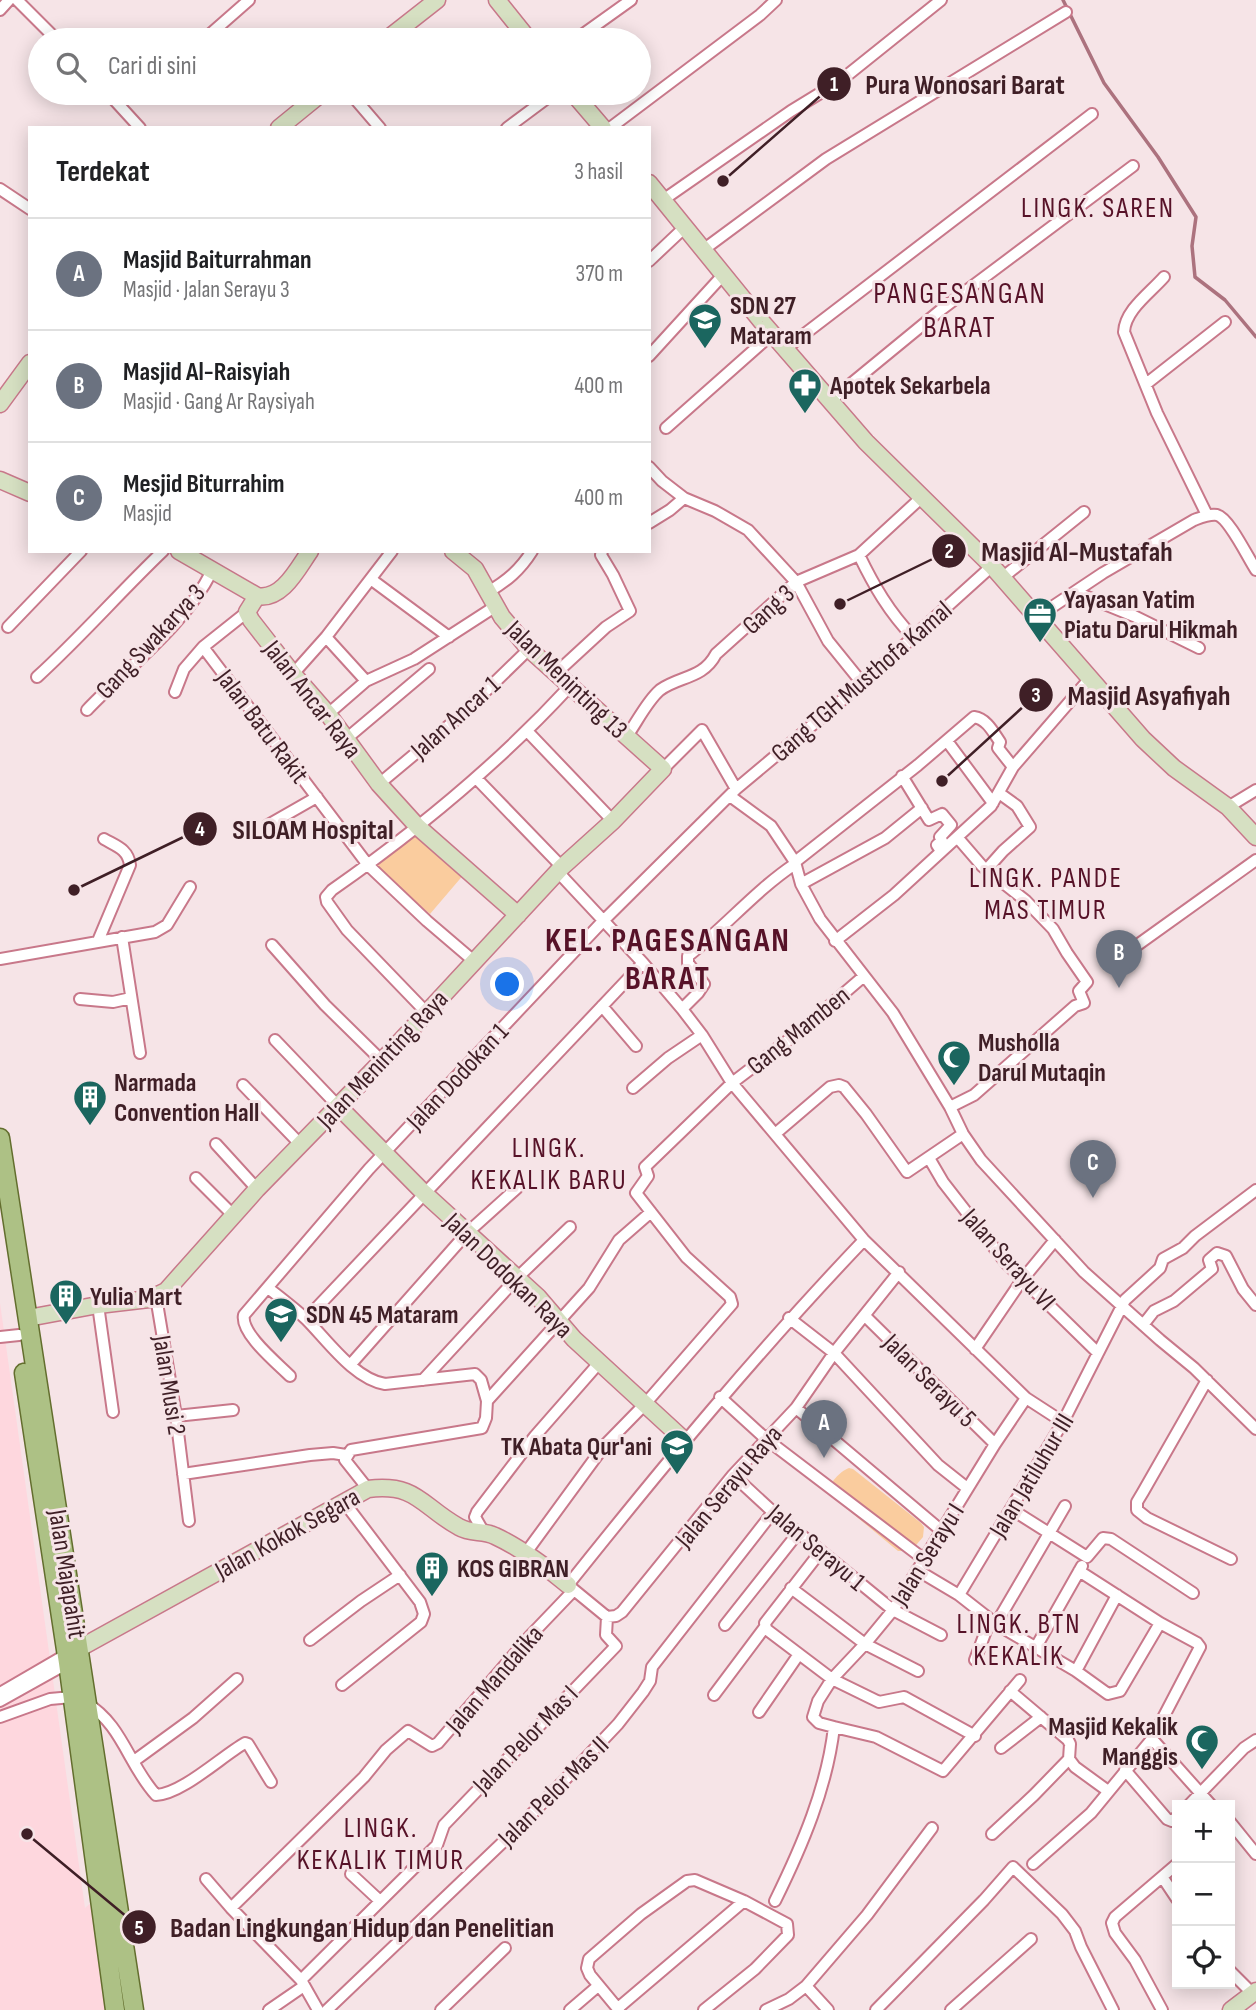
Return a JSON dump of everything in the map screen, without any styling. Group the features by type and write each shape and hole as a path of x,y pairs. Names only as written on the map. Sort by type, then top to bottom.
{"main road":[{"name":"Jalan Majapahit","path":"0,1138 28,1318 34,1399 72,1655 134,2010"},
{"name":"Jalan Majapahit","path":"0,1216 19,1335 34,1399"},
{"name":"Jalan Majapahit","path":"79,1700 116,2010"}],"street":[{"path":"0,10 9,0"},
{"path":"17,0 45,28"},
{"path":"217,28 249,0"},
{"path":"402,28 438,0"},
{"path":"497,0 520,28"},
{"path":"592,28 631,0"},
{"path":"651,97 776,0"},
{"path":"663,200 791,111 840,81 941,0"},
{"path":"702,250 826,159 1066,12"},
{"path":"119,105 138,126"},
{"path":"281,126 307,105"},
{"path":"360,105 378,126"},
{"path":"510,126 538,105"},
{"path":"583,105 601,126"},
{"path":"613,126 641,105"},
{"path":"785,349 1092,114"},
{"path":"830,401 942,309 1133,166"},
{"path":"651,185 772,334 866,442 997,572 1158,753 1174,768 1228,807 1256,837"},
{"path":"0,189 28,208"},
{"path":"651,259 684,228"},
{"path":"651,354 723,275"},
{"path":"1164,277 1125,323 1124,332 1157,413 1207,515"},
{"path":"1146,384 1225,321"},
{"path":"666,428 772,334"},
{"path":"0,404 28,370"},
{"path":"651,469 684,498 715,510 748,530 796,582 828,642 862,683"},
{"path":"0,480 28,493"},
{"name":"Gang 3","path":"627,736 657,693 693,676 796,582 859,555 922,497"},
{"path":"651,522 684,498"},
{"name":"Gang TGH Musthofa Kamal","path":"603,921 733,793 913,637 997,572 1084,512"},
{"path":"1037,617 1131,556 1207,515 1218,515 1227,521 1256,570"},
{"path":"8,627 79,553"},
{"path":"37,677 71,646 100,613 161,553"},
{"path":"182,553 257,596 266,597 289,581 309,553"},
{"path":"293,674 372,580 391,553"},
{"name":"Jalan Meninting 13","path":"455,553 475,569 502,617 529,649 663,769"},
{"path":"328,714 366,681 414,659 449,637 492,599 521,568 531,553"},
{"path":"555,674 606,627 630,611 602,553"},
{"path":"859,555 879,594 895,618 913,637"},
{"name":"Gang Swakarya 3","path":"87,709 185,611 212,572"},
{"path":"372,580 449,637"},
{"path":"1074,592 1134,616 1199,648"},
{"name":"Jalan Batu Rakit","path":"257,596 247,612 203,647 368,864 427,921 475,962"},
{"name":"Jalan Ancar Raya","path":"247,612 293,674 328,714 379,784 418,827 518,915"},
{"path":"326,637 366,681"},
{"path":"175,692 184,669 203,647"},
{"name":"Jalan Ancar 1","path":"379,784 459,717 529,649"},
{"path":"346,739 429,669"},
{"path":"835,941 894,895 994,800 1013,767 1091,677"},
{"path":"426,1012 347,930 327,902 327,897 332,890 418,827 476,778 528,732 570,686"},
{"path":"682,1009 704,984 688,963 688,956 713,937 779,876 947,741 974,716 980,718 1000,743 998,748 1013,767"},
{"name":"Jalan Meninting Raya","path":"156,1297 177,1280 257,1189 382,1061 560,869 613,821 702,730 733,793"},
{"path":"528,732 613,821"},
{"path":"947,741 994,800 1017,806 1030,827 987,869"},
{"path":"902,776 929,820 942,814 951,825 937,845 943,849"},
{"path":"476,778 560,869 682,1009 732,1083 864,1240 1027,1398 1063,1422"},
{"path":"1228,807 1256,790"},
{"path":"733,793 771,826 795,863 801,884 820,919 905,1031 963,1134 981,1160 1084,1272 1254,1424"},
{"path":"268,825 317,797"},
{"path":"801,884 885,838 922,808"},
{"path":"950,1107 974,1095 1075,1006 1084,1003 1079,991 1087,982 1053,929 1026,901 970,854 957,837"},
{"path":"98,941 130,865 127,853 104,839"},
{"path":"1136,946 1256,860"},
{"path":"0,959 155,932 167,925 190,887"},
{"name":"Jalan Dodokan 1","path":"289,1376 250,1335 243,1321 244,1315 369,1169 603,921"},
{"path":"122,937 140,1053"},
{"path":"272,945 325,1005 382,1061"},
{"path":"306,1319 643,963"},
{"name":"Gang Mamben","path":"651,1212 636,1192 648,1176 645,1167 732,1083 799,1032 864,976"},
{"path":"80,999 113,1002 131,998"},
{"path":"602,1006 636,1046"},
{"path":"633,1088 668,1058 702,1035"},
{"path":"275,1040 338,1106"},
{"path":"243,1085 301,1145"},
{"path":"775,1134 830,1087 839,1085 844,1087 866,1114 904,1170 909,1172 963,1134"},
{"name":"Jalan Dodokan Raya","path":"338,1106 424,1192 538,1297 558,1323 599,1363 684,1440"},
{"path":"216,1144 257,1189"},
{"name":"Jalan Serayu VI","path":"929,1158 989,1243 1098,1353"},
{"path":"196,1178 234,1216"},
{"path":"351,1364 467,1233 517,1188"},
{"path":"1121,1305 1160,1268 1163,1259 1183,1248 1256,1190"},
{"path":"487,1401 589,1288 619,1240 651,1212 686,1257 732,1299 730,1308 604,1446 525,1554"},
{"path":"423,1380 517,1278 569,1227"},
{"path":"607,1617 571,1587 720,1397 789,1318 864,1240"},
{"path":"975,1349 1023,1280 1055,1240"},
{"path":"1143,1325 1154,1311 1174,1301 1212,1269 1209,1260 1217,1253 1226,1256 1243,1289 1256,1306"},
{"name":"Jalan Serayu Raya","path":"607,1617 616,1616 629,1605 733,1475 796,1408 834,1353 899,1272"},
{"path":"183,1474 310,1455 349,1452 400,1440 472,1431 484,1425 487,1401 481,1380 475,1374 378,1383 364,1376 306,1319 268,1288"},
{"path":"28,1318 156,1297"},
{"name":"Jalan Musi 2","path":"156,1297 176,1416 189,1521"},
{"path":"98,1305 113,1412"},
{"name":"Jalan Jatiluhur III","path":"959,1595 1063,1422 1121,1305"},
{"name":"Jalan Serayu 5","path":"865,1315 995,1444"},
{"path":"789,1318 834,1353 938,1465 967,1488"},
{"path":"0,1337 19,1335"},
{"path":"483,1531 475,1517 477,1512 536,1436 599,1363"},
{"path":"1207,1380 1136,1506 1139,1513 1147,1518 1231,1559"},
{"path":"720,1397 766,1438 993,1622 1076,1671 1108,1694 1120,1691 1160,1623"},
{"name":"Jalan Serayu I","path":"834,1727 815,1720 813,1714 818,1701 832,1679 893,1610 943,1532 967,1488 1027,1398"},
{"path":"796,1408 943,1532"},
{"path":"176,1416 233,1410"},
{"path":"349,1452 345,1460 368,1489"},
{"name":"Jalan Serayu 1","path":"733,1475 773,1513 893,1610 941,1635"},
{"name":"Jalan Kokok Segara","path":"72,1655 368,1489 392,1487 404,1490 458,1527 468,1532 483,1531 498,1537 571,1587"},
{"path":"342,1685 424,1617 424,1610 400,1575 344,1502"},
{"path":"975,1660 993,1622 1065,1506"},
{"path":"1011,1509 1087,1557"},
{"name":"Jalan Pelor Mas II","path":"327,2010 522,1824 618,1724 650,1682 652,1667 773,1513"},
{"path":"725,1625 799,1533"},
{"path":"1036,1647 1087,1557 1103,1538 1111,1539 1193,1593"},
{"path":"714,1695 821,1551"},
{"path":"1033,1864 1091,1813 1152,1739 1200,1647 1198,1643 1160,1623 1079,1571"},
{"path":"310,1640 400,1575"},
{"name":"Jalan Mandalika","path":"231,1908 364,1777 399,1737 408,1731 432,1746 438,1743 571,1587"},
{"path":"791,1588 865,1644 918,1671"},
{"path":"1076,1671 1117,1595"},
{"name":"Jalan Pelor Mas I","path":"269,2010 303,1983 436,1845 442,1827 482,1782 616,1646 606,1635 607,1617"},
{"path":"765,1627 832,1679 879,1702 904,1697 975,1735"},
{"path":"759,1712 799,1654"},
{"path":"0,1693 72,1655"},
{"path":"0,1701 72,1655"},
{"path":"134,1761 192,1718 237,1679"},
{"path":"775,1901 813,1814 832,1746 834,1727 876,1737 942,1771 1020,1679"},
{"path":"992,1834 1069,1759 1068,1740 1010,1690"},
{"path":"0,1717 50,1699 79,1700 100,1711 111,1723 153,1792 161,1795 202,1773 247,1743 271,1782"},
{"path":"1001,1748 1041,1717"},
{"path":"1152,1739 1207,1800"},
{"path":"1194,1800 1244,1748 1256,1740"},
{"path":"1069,1759 1075,1767 1108,1791"},
{"path":"1125,1770 1167,1819 1172,1821"},
{"path":"766,2010 789,1999 807,1986 867,1915 932,1828"},
{"path":"1235,1828 1256,1854"},
{"path":"876,2010 1013,1867 1076,1931 1081,1947 1113,2010"},
{"path":"1162,2010 1135,1960 1115,1933 1112,1923 1115,1917 1172,1869"},
{"path":"351,1874 380,1901"},
{"path":"1163,1878 1172,1892"},
{"path":"206,1879 303,1983 318,2010"},
{"path":"704,2010 774,1950 788,1935 788,1925 744,1901 703,1882 687,1881 640,1914 587,1963 590,1975 618,2009 744,1901"},
{"path":"951,2010 1031,1939"},
{"path":"441,2010 505,1948"},
{"path":"1231,2010 1254,1992 1235,1975"},
{"path":"570,2010 598,1986"},
{"path":"807,1986 828,2010"}],"shaded area":[{"path":"415,831 465,873 430,914 374,866"},
{"path":"0,1303 85,1908 93,1901 108,2010 0,2010"},
{"path":"849,1468 924,1527 923,1537 911,1551 898,1551 829,1494 835,1479"}],"waterway":[{"path":"1063,0 1104,83 1158,157 1196,217 1192,246 1195,277 1225,300 1256,337"}],"place":[{"name":"Pura Wonosari Barat","path":"723,181"},
{"name":"SDN 27 Mataram","path":"705,350"},
{"name":"Apotek Sekarbela","path":"805,415"},
{"name":"Masjid Al-Mustafah","path":"840,604"},
{"name":"Yayasan Yatim Piatu Darul Hikmah","path":"1040,644"},
{"name":"Masjid Asyafiyah","path":"942,781"},
{"name":"SILOAM Hospital","path":"74,890"},
{"name":"Masjid Al-Raisyiah","path":"1119,988"},
{"name":"Musholla Darul Mutaqin","path":"954,1087"},
{"name":"Narmada Convention Hall","path":"90,1127"},
{"name":"Mesjid Biturrahim","path":"1093,1198"},
{"name":"Yulia Mart","path":"66,1326"},
{"name":"SDN 45 Mataram","path":"281,1344"},
{"name":"Masjid Baiturrahman","path":"824,1458"},
{"name":"TK Abata Qur'ani","path":"677,1476"},
{"name":"KOS GIBRAN","path":"432,1598"},
{"name":"Masjid Kekalik Manggis","path":"1202,1771"},
{"name":"Badan Lingkungan Hidup dan Penelitian","path":"27,1834"}],"district":[{"name":"LINGK. SAREN","path":"1098,207"},
{"name":"PANGESANGAN BARAT","path":"960,310"},
{"name":"LINGK. PANDE MAS TIMUR","path":"1046,893"},
{"name":"KEL. PAGESANGAN BARAT","path":"668,958"},
{"name":"LINGK. KEKALIK BARU","path":"549,1163"},
{"name":"LINGK. BTN KEKALIK","path":"1019,1639"},
{"name":"LINGK. KEKALIK TIMUR","path":"381,1843"}]}
